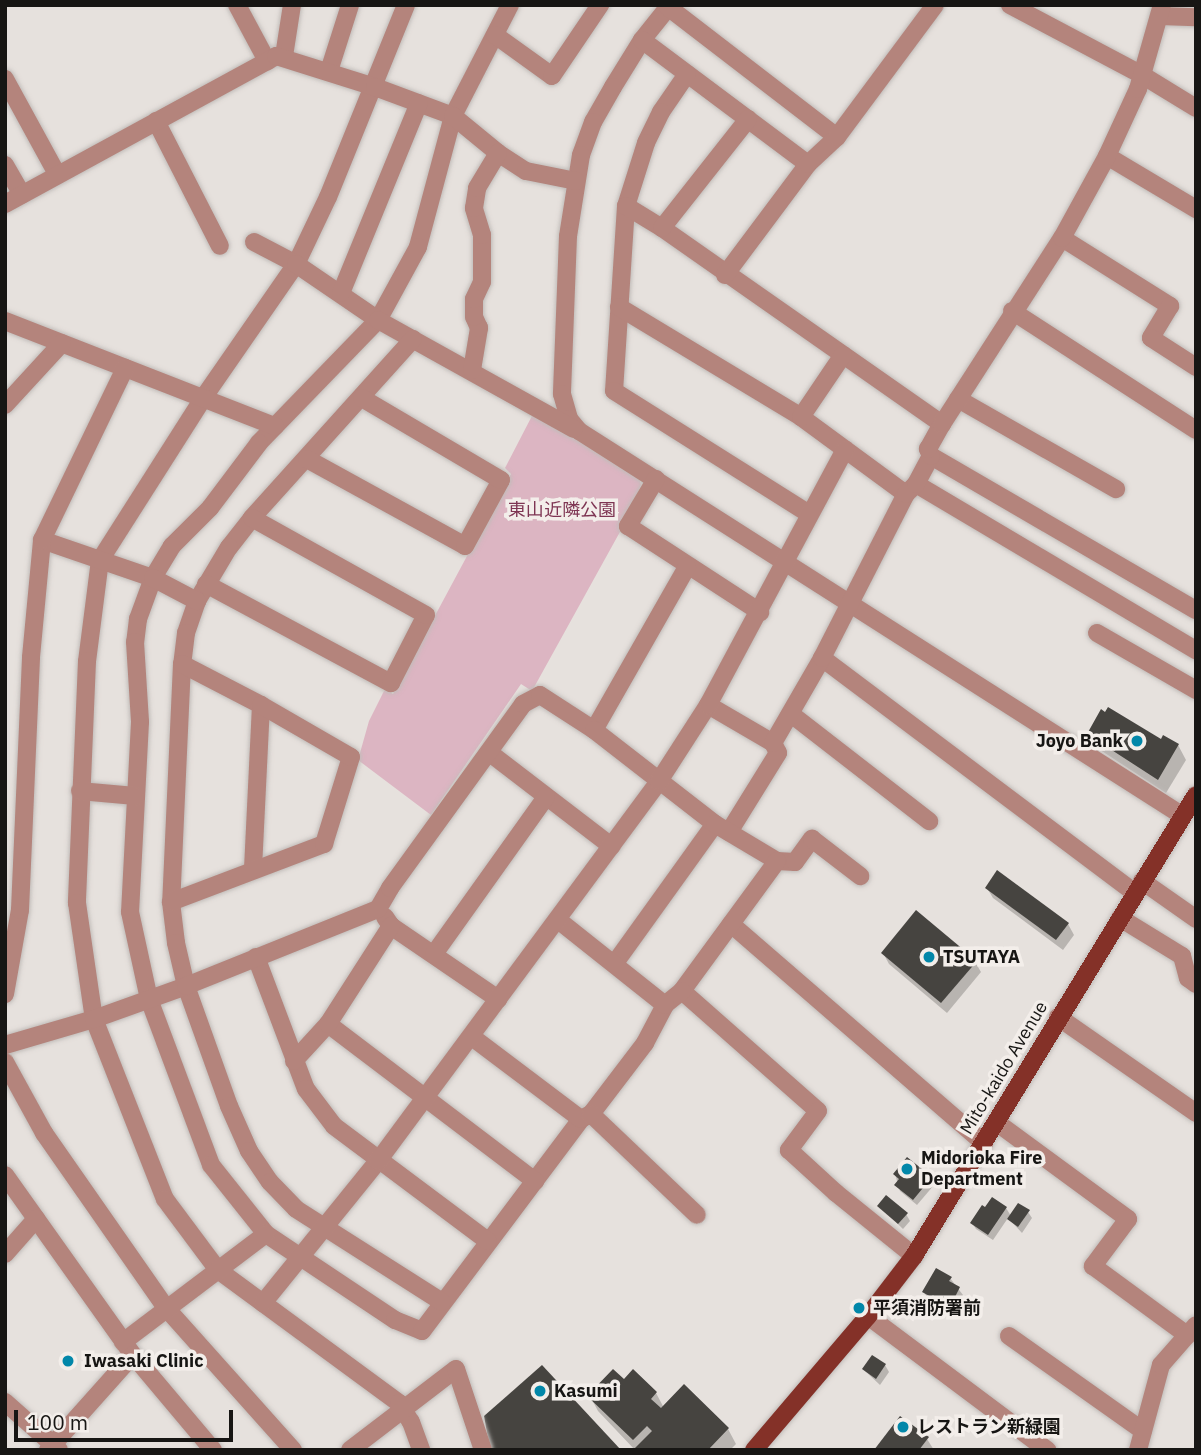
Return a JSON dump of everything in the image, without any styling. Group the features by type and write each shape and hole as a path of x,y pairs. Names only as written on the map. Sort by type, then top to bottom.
{"main road":[{"name":"Mito-kaido Avenue","path":"754,1450 868,1316 914,1256 1196,795"}],"street":[{"path":"237,5 275,58 328,71 453,116 498,153 526,171 576,181"},
{"path":"5,204 275,58 292,5"},
{"path":"328,71 350,5"},
{"path":"406,5 375,87 296,264 204,397 100,560 87,661 77,903 94,1018 165,1199 218,1270 385,1391 403,1410 421,1450"},
{"path":"510,5 453,116 418,247 378,320 275,426 210,508 172,546 153,579 138,619 135,642 140,722 130,912 149,999 211,1165 266,1234 395,1321 422,1331 488,1241 645,1043 665,1005 682,991 776,861"},
{"path":"495,35 552,76 600,5"},
{"path":"725,275 808,164 837,137 935,5"},
{"path":"1010,5 1142,75 1196,108"},
{"path":"579,431 563,407 562,394 568,236 576,181 593,122 642,40 669,6 837,137"},
{"path":"1196,17 1161,11 1142,75 1107,156 1062,238 1012,311 928,449 931,456 1196,610"},
{"path":"642,40 808,164"},
{"path":"687,74 661,113 646,143 626,206 614,391 809,514"},
{"path":"5,79 57,174"},
{"path":"341,293 419,103"},
{"path":"662,228 748,119"},
{"path":"156,121 220,246"},
{"path":"472,370 479,328 474,317 474,299 482,282 482,235 474,208 477,188 498,153"},
{"path":"1107,156 1196,209"},
{"path":"5,165 22,195"},
{"path":"626,206 662,228 725,275 942,424"},
{"path":"1062,238 1170,306 1150,338 1196,368"},
{"path":"254,242 296,264 378,320 579,431 1183,816"},
{"path":"620,307 801,417 845,449 911,489 1196,650"},
{"path":"1012,311 1196,430"},
{"path":"5,321 275,426"},
{"path":"413,339 252,518 206,583 197,601 186,633 182,664 171,902 176,943 186,986 229,1106 249,1151 270,1182 296,1209 442,1302"},
{"path":"5,405 62,343"},
{"path":"801,417 843,355"},
{"path":"5,994 20,910 31,657 42,540 125,368"},
{"path":"307,459 465,546 501,480 362,398"},
{"path":"958,400 1116,489"},
{"path":"263,1303 378,1161 659,781 708,705 845,449"},
{"path":"773,743 931,456"},
{"path":"656,479 628,526 687,567 760,612"},
{"path":"206,583 391,683 426,615 252,518"},
{"path":"42,540 153,579 197,601"},
{"path":"594,730 687,567"},
{"path":"1097,633 1196,690"},
{"path":"822,658 1139,887 1196,919"},
{"path":"171,902 324,844 351,757 261,705 182,664"},
{"path":"5,1045 186,986 378,909 390,888 523,704 540,695 594,730 722,828 776,861 795,862 811,839 860,877"},
{"path":"253,869 261,705"},
{"path":"615,963 778,753 773,743 708,705"},
{"path":"791,714 929,821"},
{"path":"489,753 611,846"},
{"path":"80,791 135,796"},
{"path":"434,954 546,797"},
{"path":"378,909 391,926 498,999"},
{"path":"1120,918 1182,956 1188,978 1196,984"},
{"path":"558,920 665,1005"},
{"path":"731,924 984,1143"},
{"path":"294,1061 328,1024 391,926"},
{"path":"256,957 306,1089 334,1126 488,1241"},
{"path":"682,991 818,1111 789,1150 836,1193 914,1256"},
{"path":"1058,1017 1196,1113"},
{"path":"328,1024 535,1181"},
{"path":"471,1037 586,1117 696,1215"},
{"path":"5,1062 44,1133 167,1309 293,1450"},
{"path":"996,1122 1128,1219 1093,1266 1191,1330 1161,1365 1138,1450"},
{"path":"5,1175 128,1348 213,1450"},
{"path":"5,1254 36,1219"},
{"path":"5,1402 53,1448 128,1348 167,1309 266,1234"},
{"path":"868,1316 1046,1450"},
{"path":"1009,1336 1143,1431"},
{"path":"350,1450 456,1369 483,1450"}],"green space":[{"name":"東山近隣公園","path":"534,412 639,477 641,485 621,530 532,691 521,684 431,815 358,760 369,721 385,689 393,694 511,474 505,468"}],"building":[{"name":"Joyo Bank","path":"1108,707 1161,739 1163,735 1179,744 1158,780 1087,734 1101,709 1105,712"},
{"path":"997,870 1069,923 1056,940 985,888"},
{"name":"TSUTAYA","path":"916,910 977,961 941,1003 881,953"},
{"path":"907,1157 932,1177 913,1200 894,1185 899,1179 893,1174"},
{"path":"886,1195 908,1213 898,1224 877,1206"},
{"path":"992,1197 1007,1207 988,1235 970,1223 982,1205 985,1207"},
{"path":"1018,1203 1030,1210 1018,1227 1007,1219"},
{"path":"936,1268 952,1277 949,1281 960,1287 950,1307 922,1292"},
{"path":"872,1355 886,1364 876,1379 862,1369"},
{"name":"Kasumi","path":"542,1365 621,1450 490,1450 484,1416"},
{"path":"613,1369 624,1379 633,1369 657,1392 651,1399 661,1408 684,1384 729,1428 708,1450 633,1450 652,1431 647,1426 633,1440 587,1396"},
{"name":"レストラン新緑園","path":"900,1416 929,1437 919,1450 874,1450"}],"place":[{"name":"Joyo Bank","path":"1137,741"},
{"name":"TSUTAYA","path":"929,957"},
{"name":"Midorioka Fire Department","path":"907,1169"},
{"name":"平須消防署前","path":"859,1308"},
{"name":"Iwasaki Clinic","path":"68,1361"},
{"name":"Kasumi","path":"540,1391"},
{"name":"レストラン新緑園","path":"903,1427"}]}
